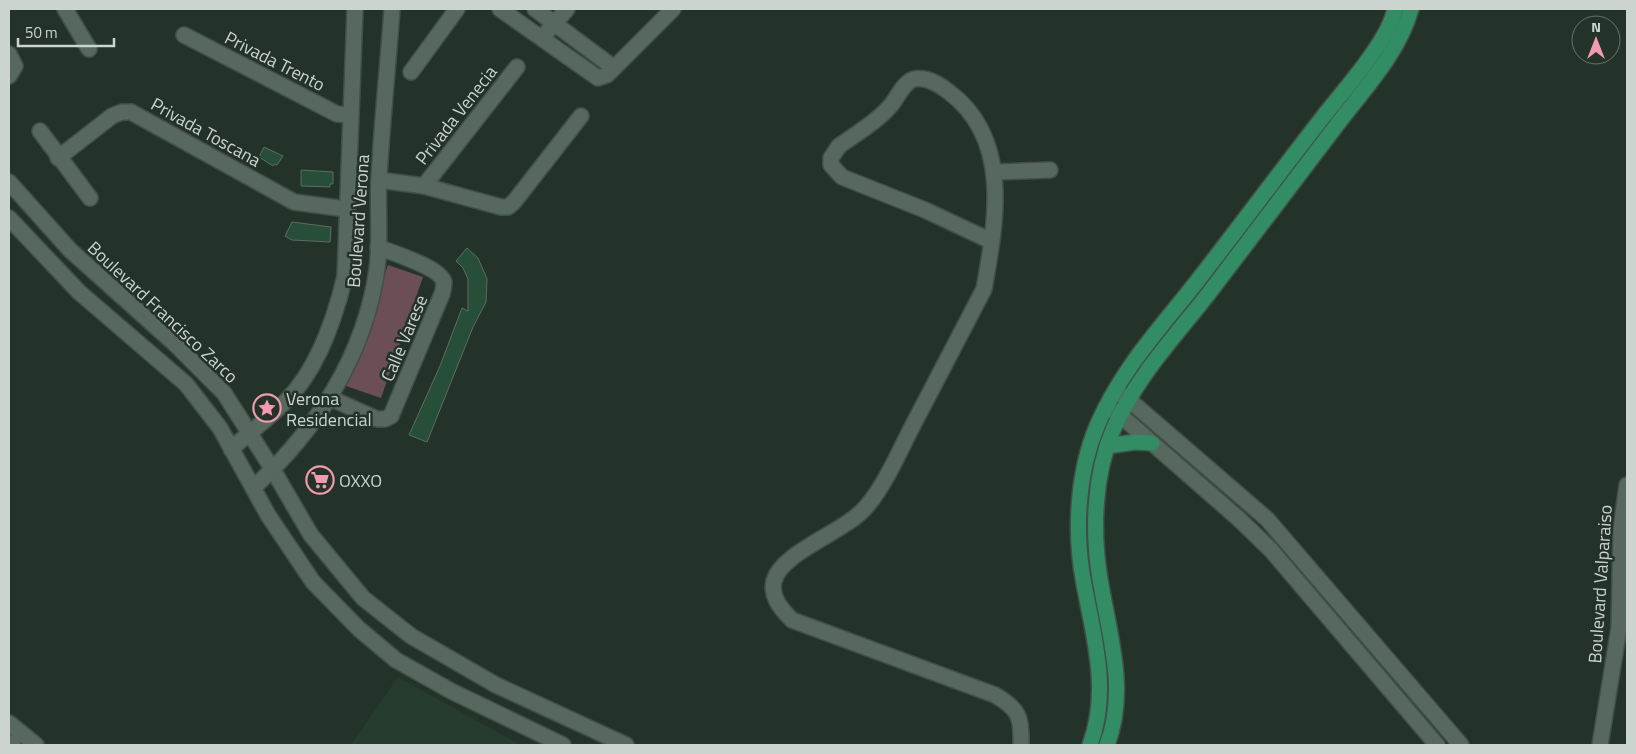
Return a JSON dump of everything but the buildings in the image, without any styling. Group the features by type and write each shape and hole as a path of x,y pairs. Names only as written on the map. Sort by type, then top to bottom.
{"main road":[{"path":"1090,745 1099,709 1101,682 1098,651 1084,582 1079,523 1085,461 1106,407 1134,358 1188,292 1364,66 1395,9"},
{"path":"1107,745 1115,712 1118,682 1114,648 1100,579 1096,523 1098,494 1107,446 1128,399 1148,367 1212,288 1387,60 1411,9"},
{"path":"1311,132 1323,142"},
{"path":"1107,446 1135,442 1152,443"}],"street":[{"path":"65,9 90,48"},
{"name":"Boulevard Verona","path":"231,449 288,400 324,343 336,315 345,276 346,209 355,9"},
{"name":"Boulevard Verona","path":"252,488 273,470 309,427 330,398 365,322 372,297 378,247 379,180 392,9"},
{"path":"411,72 457,9"},
{"path":"500,9 594,76 604,77 673,9"},
{"path":"535,9 614,68"},
{"path":"541,39 567,9"},
{"name":"Privada Trento","path":"184,35 337,114 350,115"},
{"path":"9,54 15,66 9,76"},
{"name":"Privada Venecia","path":"424,186 517,67"},
{"path":"991,241 918,207 842,177 831,165 831,158 839,146 891,106 908,82 921,78 938,84 963,105 979,126 992,154 995,172 991,241 984,289 879,490 853,521 800,552 787,563 774,581 774,595 780,609 792,620 995,695 1012,705 1022,723 1021,745"},
{"name":"Privada Toscana","path":"58,158 112,116 122,112 131,112 294,202 346,209"},
{"name":"Privada Venecia","path":"379,180 424,186 501,207 508,207 514,202 581,116"},
{"path":"40,131 58,158 90,198"},
{"path":"995,172 1050,170"},
{"name":"Boulevard Francisco Zarco","path":"9,182 70,250 202,369 224,393 250,432 311,535 357,592 381,614 418,640 496,685 626,745"},
{"path":"9,218 79,292 186,384 220,428 252,488 313,582 359,629 396,660 452,691 563,745"},
{"name":"Calle Varese","path":"330,398 377,419 385,419 391,416 442,294 444,282 431,269 378,247"},
{"path":"1114,391 1128,399 1267,519 1461,745"},
{"path":"1106,407 1120,415 1239,519 1271,550 1437,745"},
{"name":"Boulevard Valparaiso","path":"1600,745 1621,669 1619,628 1622,529 1627,485"},
{"path":"9,723 36,745"},
{"path":"9,742 13,745"}],"shaded area":[{"path":"388,265 423,277 381,398 346,386"},
{"path":"398,677 475,720 521,745 351,745"}],"place":[{"name":"Verona Residencial","path":"267,408"},
{"name":"OXXO","path":"320,480"}]}
